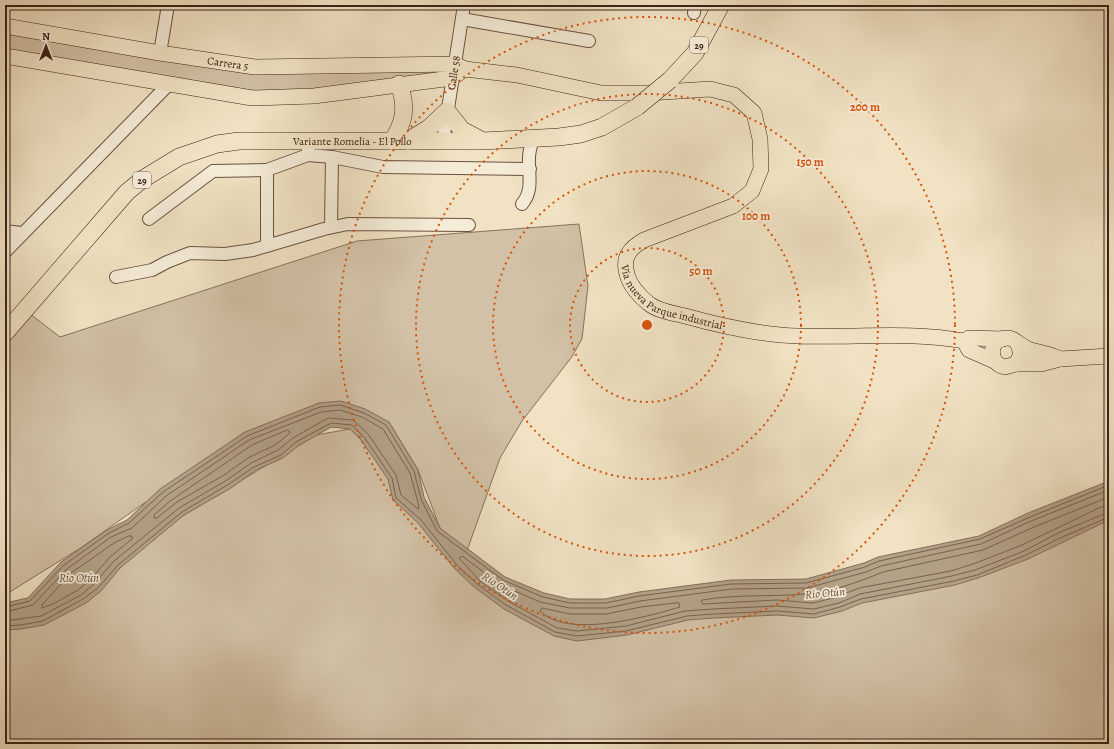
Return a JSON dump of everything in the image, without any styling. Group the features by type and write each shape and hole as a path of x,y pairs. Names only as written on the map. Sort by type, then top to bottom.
{"highway":[{"name":"Variante Romelia - El Pollo","path":"5,333 127,192 163,166 179,157 217,144 239,141 308,148 400,141 483,141 533,139 581,134 602,127 637,107 670,80 695,52 721,5"},
{"path":"399,84 405,108 404,120 399,131 400,141 429,128 447,111 462,130 483,141"}],"main road":[{"name":"Carrera 5","path":"5,26 160,53 255,67 457,70"},
{"path":"5,56 252,98 314,96 399,84 457,70"},
{"name":"Vía nueva Parque industrial","path":"457,70 517,75 601,93 648,93 710,89 734,95 754,113 760,138 761,169 752,191 733,206 644,240 632,247 625,262 627,274 630,284 648,303 663,310 724,327 789,335 926,336 964,341 969,338 1011,339 1028,349 1050,354 1060,359"},
{"path":"994,361 992,356 993,348 1003,339"},
{"name":"Vía nueva Parque industrial","path":"964,341 969,350 994,361 1000,366 1006,367 1016,364 1041,364 1060,359 1109,356"},
{"path":"1016,364 1021,354 1018,344"}],"street":[{"path":"160,53 168,5"},
{"name":"Calle 58","path":"443,141 447,111 457,70 464,5"},
{"path":"462,19 589,41"},
{"path":"5,252 21,233 169,84"},
{"path":"522,204 528,197 530,169 529,157 533,139"},
{"path":"149,219 213,171 267,170 308,148 332,157 383,167 530,169"},
{"path":"331,227 332,157"},
{"path":"267,170 268,246"},
{"path":"116,277 152,270 190,253 225,254 253,250 331,227 348,224 469,224"},
{"path":"5,231 21,233"}],"shaded area":[{"path":"5,26 255,67 455,64 452,78 252,98 5,56"},
{"path":"579,224 588,286 582,339 571,358 522,421 500,458 464,559 440,528 418,470 389,422 245,432 82,547 5,595 5,331 25,310 60,337 357,241"},
{"path":"350,429 390,459 428,535 545,629 790,598 1109,500 1109,744 5,744 5,624 316,435"}],"water":[{"name":"Río Otún","path":"341,401 365,409 389,422 418,470 424,497 440,528 505,577 544,593 570,599 605,599 639,592 731,580 806,579 864,563 878,557 979,536 1028,513 1109,481 1109,520 1028,559 978,578 955,585 862,603 842,611 814,618 777,615 688,620 627,635 577,641 554,636 504,609 474,587 454,568 418,523 393,500 388,479 361,440 350,429 331,427 298,446 283,458 256,470 231,488 184,515 120,568 101,591 86,603 44,625 5,630 5,603 28,598 61,562 107,530 127,520 160,489 245,432 319,403"}]}
